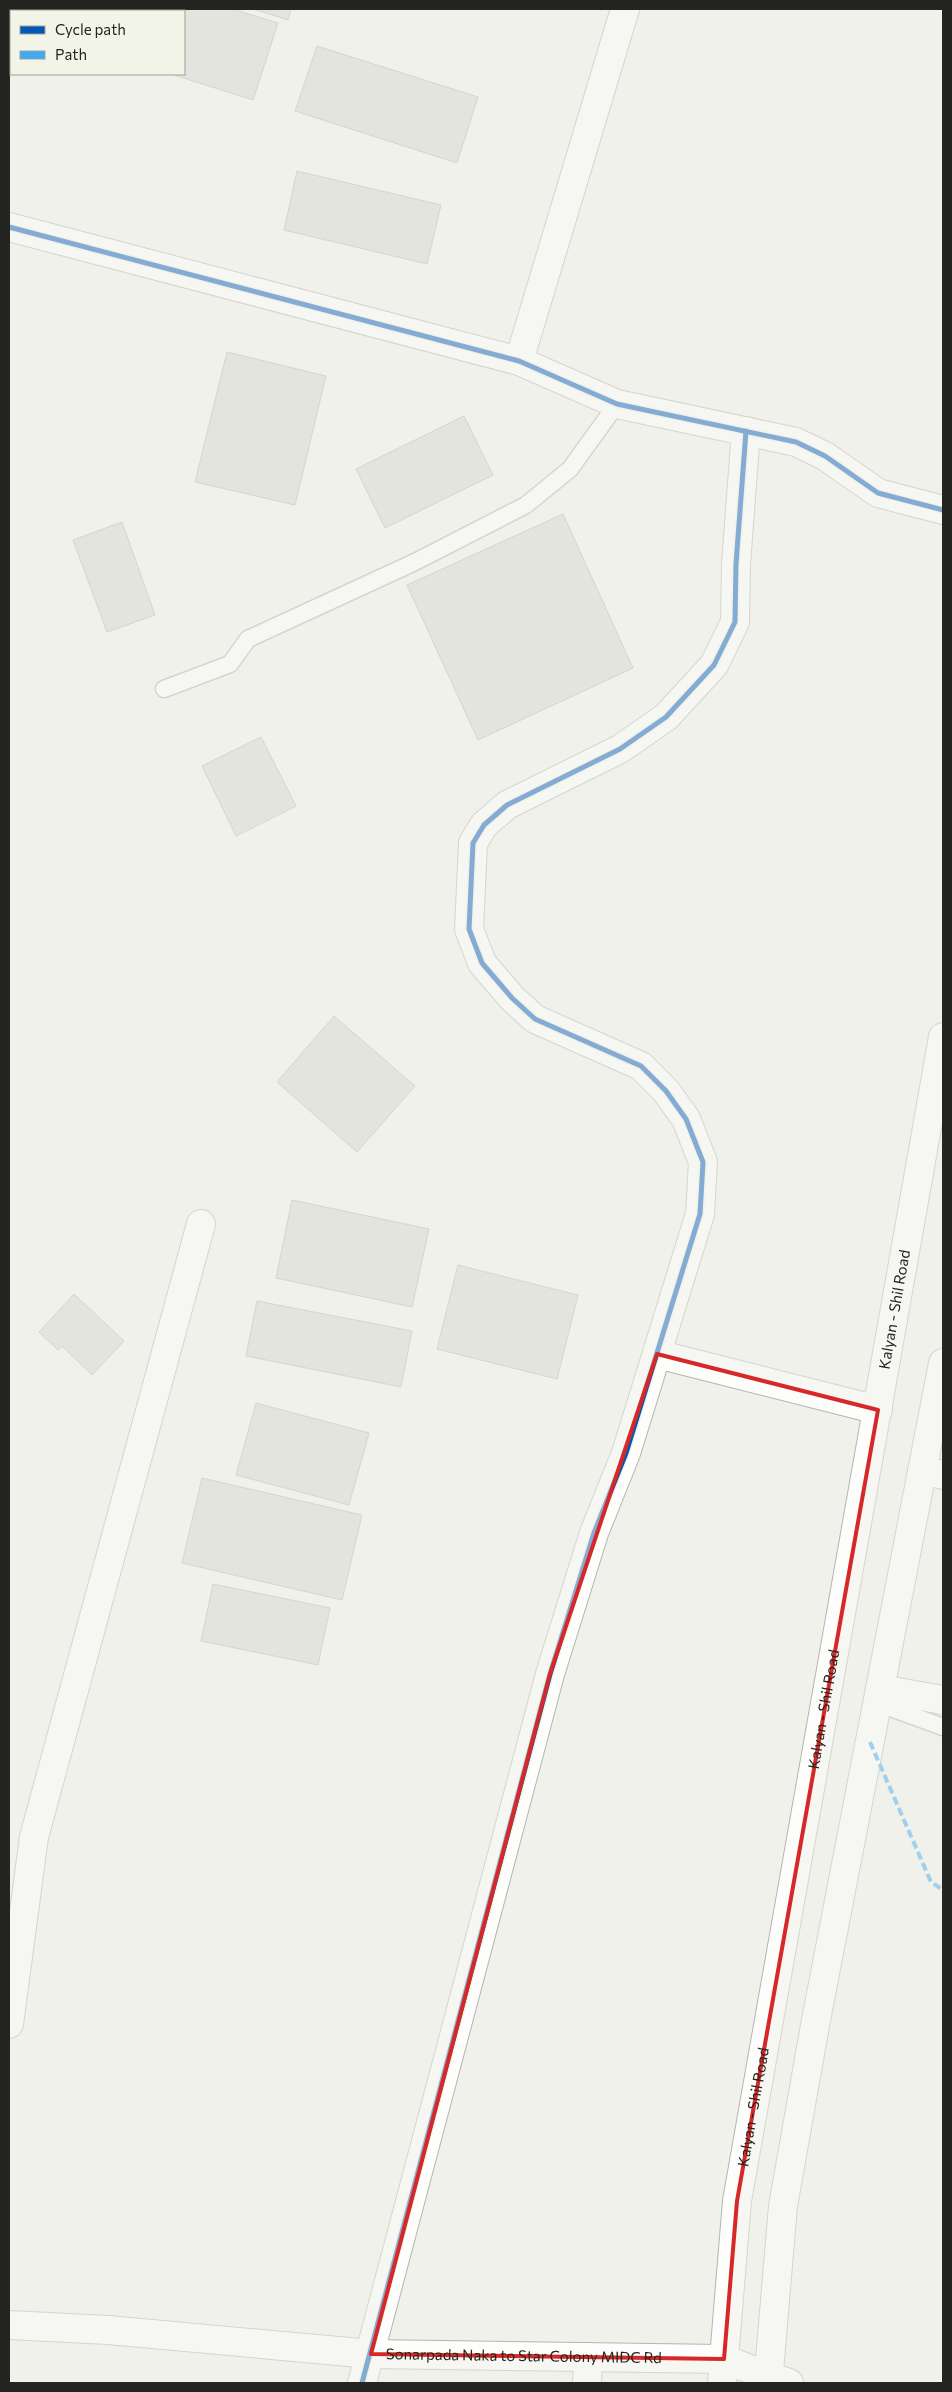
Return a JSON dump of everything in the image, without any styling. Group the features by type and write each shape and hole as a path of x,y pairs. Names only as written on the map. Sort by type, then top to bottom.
{"street":[{"path":"519,361 625,9"},
{"path":"9,227 519,361 617,404 796,442 825,456 878,492 943,510"},
{"path":"362,2383 550,1674 594,1533 626,1453 700,1214 702,1162 686,1120 666,1091 641,1066 535,1019 512,998 482,963 469,929 474,843 484,825 507,804 620,749 666,717 714,665 735,622 736,564 746,432"},
{"name":"Kalyan - Shil Road","path":"723,2371 737,2200 943,1037"},
{"path":"9,2024 16,1921 34,1837 201,1224"},
{"path":"657,1354 878,1410"},
{"path":"775,2381 783,2206 879,1696 933,1473 943,1363"},
{"path":"879,1696 943,1700"},
{"name":"Sonarpada Naka to Star Colony MIDC Rd","path":"9,2325 108,2330 371,2354 587,2370 723,2371 775,2381"}],"lane":[{"path":"164,689 230,664 248,639 415,562 526,505 570,469 617,404"},
{"path":"879,1696 943,1727"}],"highlighted area":[{"path":"657,1354 878,1410 737,2201 724,2359 371,2354 550,1674"}],"building":[{"path":"232,9 278,23 253,100 174,75 185,75 185,10 104,10"},
{"path":"253,9 291,9 288,20"},
{"path":"317,46 478,97 457,163 295,111"},
{"path":"297,171 441,205 427,264 284,230"},
{"path":"227,352 326,376 295,505 195,482"},
{"path":"464,416 493,475 385,528 356,469"},
{"path":"563,514 633,668 478,740 407,585"},
{"path":"122,522 155,615 107,632 73,540"},
{"path":"261,737 296,806 236,836 202,766"},
{"path":"334,1016 415,1086 357,1152 277,1082"},
{"path":"292,1200 429,1229 412,1307 276,1278"},
{"path":"458,1265 578,1295 557,1379 437,1349"},
{"path":"74,1294 124,1341 92,1375 62,1346 58,1350 39,1332"},
{"path":"257,1301 412,1331 401,1387 246,1356"},
{"path":"256,1403 369,1433 349,1505 236,1475"},
{"path":"202,1478 362,1515 342,1600 182,1563"},
{"path":"213,1584 330,1608 318,1665 201,1641"}],"marked path":[{"path":"870,1742 931,1882 943,1890"}],"cycle path":[{"path":"9,227 519,361 617,404 796,442 825,456 878,493 943,510"},
{"path":"362,2383 550,1674 594,1533 626,1453 700,1214 703,1162 686,1119 666,1091 641,1066 535,1019 512,998 482,963 469,929 473,843 484,825 507,805 620,749 666,717 714,665 735,622 736,564 746,431"}]}
